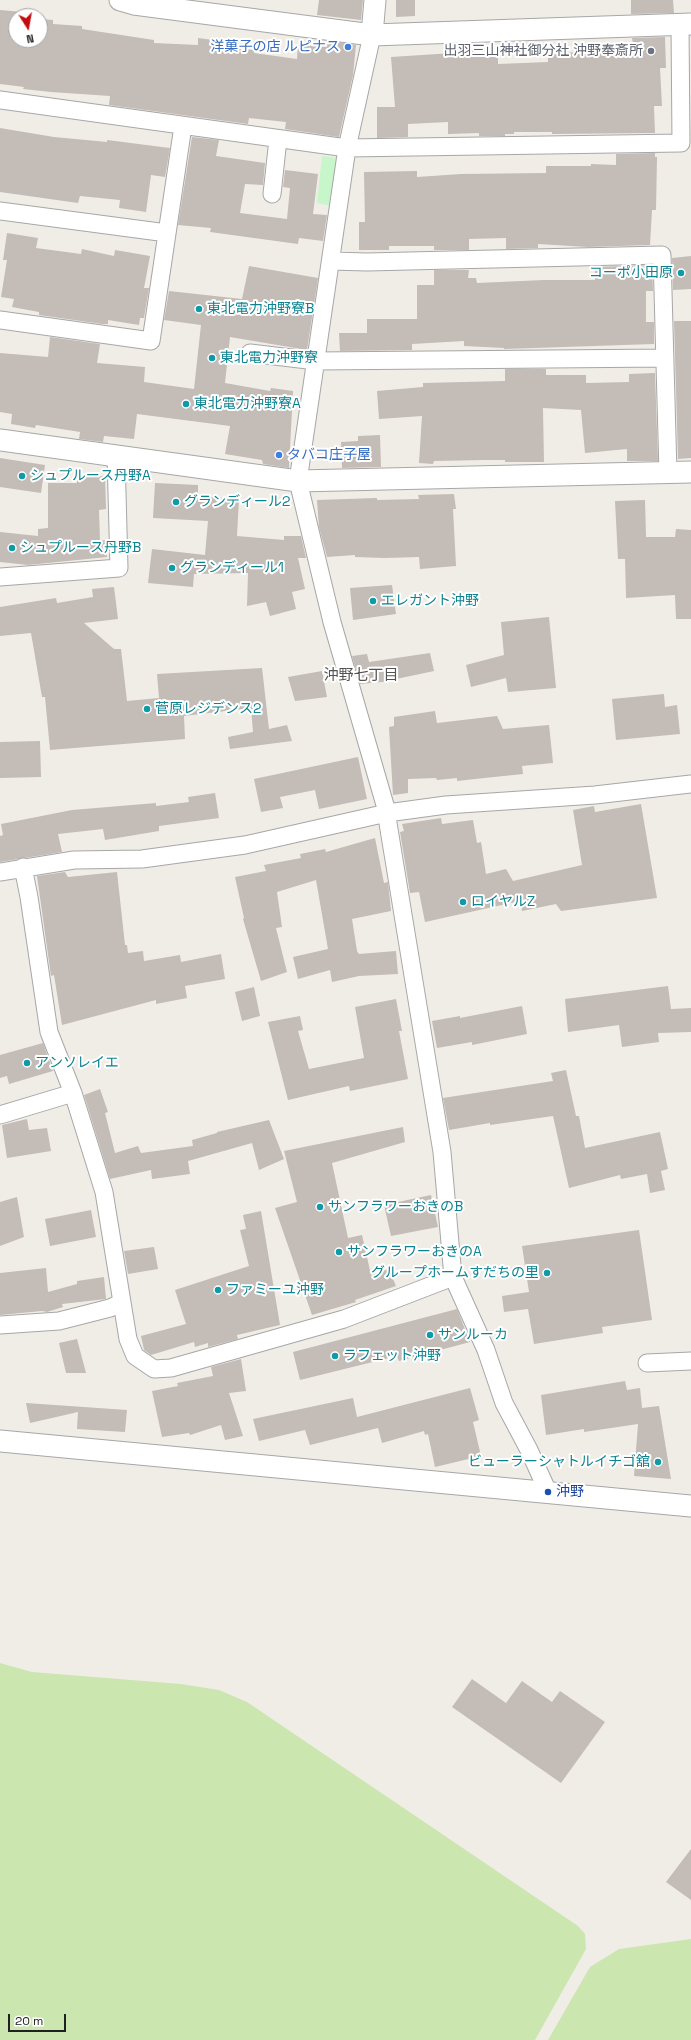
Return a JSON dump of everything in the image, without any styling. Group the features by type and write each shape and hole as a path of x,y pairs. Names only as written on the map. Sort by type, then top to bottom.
{"street":[{"path":"375,0 372,35 347,148 298,480 332,622 387,813 442,1152 453,1276 486,1350 504,1403 548,1492"},
{"path":"0,100 347,148 681,143 686,25 372,35 130,1"},
{"path":"0,320 151,341 183,126"},
{"path":"272,194 278,139"},
{"path":"0,211 167,233"},
{"path":"331,261 367,262 662,255 668,473"},
{"path":"250,353 316,361 665,358"},
{"path":"0,440 298,480 691,472"},
{"path":"0,577 119,568 116,455"},
{"path":"0,872 23,867 74,860 142,859 245,845 387,813 446,805 595,795 691,784"},
{"path":"23,867 29,897 48,1032 73,1093 104,1192 121,1303 128,1338 135,1356 154,1369 171,1368 344,1319 453,1276"},
{"path":"0,1115 73,1093"},
{"path":"0,1325 59,1321 110,1308 121,1303"},
{"path":"647,1363 691,1361"},
{"path":"0,1441 691,1506"}],"green space":[{"path":"322,156 340,158 332,206 317,203"},
{"path":"0,1663 32,1672 181,1684 219,1690 247,1702 578,1926 585,1934 586,1949 535,2040 0,2040"},
{"path":"691,1939 691,2040 548,2040 590,1967 619,1949"}],"building":[{"path":"319,0 363,0 361,20 317,15"},
{"path":"396,0 415,0 415,16 396,17"},
{"path":"631,0 673,0 674,13 631,14"},
{"path":"0,10 8,11 8,48 48,48 48,20 53,20 53,24 82,26 82,29 154,40 154,43 198,45 198,38 228,42 228,48 255,50 254,53 297,59 298,45 327,47 328,41 356,45 353,75 339,137 285,129 286,122 249,118 248,124 109,105 110,96 23,89 24,87 0,84"},
{"path":"665,37 666,68 660,68 662,106 654,106 655,133 552,134 552,132 514,132 514,134 505,134 505,136 479,136 479,133 448,134 448,122 408,124 408,137 377,138 377,107 395,107 391,57 453,53 453,50 475,50 475,56 498,56 498,64 548,62 548,54 622,49 622,45 633,44 632,38"},
{"path":"0,128 54,137 107,142 107,140 170,148 165,177 151,175 146,212 119,208 120,200 80,196 78,203 0,192"},
{"path":"192,137 219,140 216,156 265,163 263,185 245,184 240,213 287,219 290,188 283,187 285,170 318,174 313,214 327,215 323,241 299,238 298,244 210,232 211,228 178,225"},
{"path":"655,153 655,157 657,157 656,210 652,210 650,245 588,247 538,244 538,248 506,249 506,238 469,239 469,250 434,250 434,246 389,246 389,250 359,250 359,222 365,222 364,172 417,171 417,177 461,174 546,173 546,166 591,166 591,164 616,165 616,154"},
{"path":"7,233 38,238 36,248 81,254 82,249 114,256 115,250 150,256 144,288 149,288 144,318 140,318 139,325 108,320 108,324 102,324 39,315 39,312 12,307 14,299 1,297 7,260 3,260"},
{"name":"コーポ小田原","path":"691,256 691,289 673,290 672,258"},
{"path":"652,265 653,291 646,291 646,322 654,322 654,344 504,349 464,346 464,341 412,344 412,350 340,351 339,333 367,333 367,319 417,319 417,285 434,285 434,270 469,270 468,278 476,278 477,283 544,280 595,280 595,267"},
{"path":"249,266 318,278 307,350 230,337 225,383 270,391 271,388 293,391 289,468 263,464 262,460 225,454 230,426 137,414 134,439 104,436 103,442 79,439 80,432 36,425 35,428 11,424 12,414 0,412 0,353 48,357 50,337 100,344 97,363 145,367 144,382 194,389 201,325 164,320 169,291 242,299"},
{"path":"674,321 691,321 691,458 678,459"},
{"path":"505,369 546,369 546,375 586,375 586,383 629,382 629,374 655,373 658,461 627,461 627,449 585,453 581,410 543,408 544,462 505,462 505,460 485,460 434,461 433,464 419,463 422,416 379,419 377,391 423,387 423,383 505,381"},
{"path":"380,435 381,467 342,468 341,442 358,441 358,436"},
{"name":"シュプルース丹野A","path":"0,458 45,465 41,493 0,487"},
{"path":"105,476 106,509 99,510 100,541 105,540 107,557 28,565 0,562 0,532 38,536 38,529 48,528 48,483 77,483 77,477"},
{"path":"155,483 198,485 198,496 239,499 237,536 284,540 284,536 301,536 306,558 298,558 305,589 292,592 296,609 270,616 266,602 247,606 248,573 194,574 193,587 148,583 152,549 205,555 208,521 153,518"},
{"path":"454,494 456,509 453,509 456,566 420,569 419,557 385,558 355,557 355,555 327,557 319,527 317,500 377,498 377,500 419,499 418,495"},
{"path":"645,500 646,537 675,537 676,529 691,530 691,619 676,619 675,595 626,598 625,559 618,559 615,501"},
{"name":"エレガント沖野","path":"392,585 396,614 353,620 350,588"},
{"path":"114,587 118,619 84,623 114,649 121,649 127,701 159,698 157,674 262,668 269,729 287,725 292,741 230,749 228,737 253,732 251,708 184,716 185,739 50,750 45,697 42,697 31,633 0,636 0,607 56,598 57,603 93,597 92,589"},
{"path":"549,617 556,688 508,692 506,678 471,687 466,665 504,655 501,622"},
{"path":"430,653 434,671 382,682 360,684 352,656 367,654 369,662"},
{"path":"322,671 327,697 295,701 288,677"},
{"path":"664,694 665,707 677,705 680,734 616,740 612,699"},
{"path":"435,711 437,723 497,716 503,729 549,725 553,763 522,766 523,774 457,781 457,778 437,780 436,778 408,779 408,793 393,795 389,727 394,726 394,717"},
{"path":"40,741 41,777 0,778 0,742"},
{"path":"358,757 367,799 319,809 315,790 280,797 283,808 261,812 254,779"},
{"path":"215,793 219,818 159,826 159,831 105,840 103,829 58,834 62,852 0,862 0,836 3,835 1,824 72,810 156,803 156,806 189,802 188,797"},
{"path":"641,804 657,898 561,911 556,904 522,911 520,901 425,922 419,892 410,893 400,832 404,831 402,824 441,818 442,824 473,820 477,843 481,842 486,874 506,869 513,881 582,865 573,810 594,806 595,812"},
{"path":"375,838 384,883 388,882 391,911 352,919 357,951 359,954 396,951 398,974 359,976 332,982 330,970 298,979 293,957 328,949 316,880 277,892 282,927 276,928 287,972 261,981 243,919 235,877 266,871 264,865 301,858 300,854 325,849 326,852"},
{"path":"65,872 68,877 117,872 125,945 127,945 128,953 143,951 144,961 180,955 181,962 221,954 225,979 185,986 187,998 156,1004 156,1000 62,1025 54,975 51,976 37,876"},
{"path":"668,986 671,1009 691,1008 691,1032 658,1033 659,1042 622,1047 619,1025 568,1032 565,999"},
{"path":"254,987 260,1016 242,1021 235,992"},
{"path":"396,999 402,1031 399,1031 408,1079 350,1091 349,1086 288,1100 268,1022 300,1016 303,1030 298,1031 309,1069 364,1058 355,1007"},
{"path":"522,1006 527,1034 472,1045 472,1042 437,1048 432,1021 460,1016 460,1018"},
{"name":"アンソレイエ","path":"43,1043 53,1071 9,1084 7,1076 0,1078 0,1055"},
{"path":"566,1070 576,1116 579,1116 585,1148 660,1132 668,1169 661,1171 665,1190 650,1193 647,1174 621,1179 620,1175 569,1188 553,1116 490,1125 490,1123 449,1130 443,1098 553,1081 551,1073"},
{"path":"100,1089 108,1112 105,1113 115,1153 138,1146 141,1153 193,1146 192,1140 217,1132 269,1120 284,1159 259,1170 252,1143 188,1161 190,1174 152,1179 151,1170 110,1179 84,1095"},
{"path":"27,1119 29,1130 47,1128 51,1151 7,1158 2,1125"},
{"path":"403,1127 405,1142 332,1163 348,1238 362,1235 371,1275 389,1269 396,1286 355,1300 356,1302 312,1315 275,1208 297,1202 284,1151"},
{"path":"431,1195 438,1227 391,1236 384,1205"},
{"path":"17,1197 24,1237 0,1246 0,1202"},
{"path":"91,1210 96,1237 50,1246 45,1219"},
{"path":"261,1211 280,1325 237,1335 238,1339 208,1347 208,1343 195,1347 194,1342 151,1355 144,1350 141,1336 186,1324 175,1290 249,1266 240,1230 246,1229 243,1215"},
{"path":"639,1230 652,1320 602,1327 603,1333 534,1344 528,1309 504,1312 502,1296 529,1292 522,1246"},
{"path":"154,1247 158,1269 128,1274 124,1251"},
{"path":"46,1268 48,1292 77,1284 77,1281 104,1277 106,1299 62,1304 63,1307 47,1312 42,1311 0,1315 0,1273"},
{"path":"457,1309 470,1342 399,1361 397,1356 300,1380 293,1352"},
{"path":"77,1339 86,1373 66,1373 59,1343"},
{"path":"241,1359 246,1391 229,1393 243,1436 225,1440 221,1425 190,1435 189,1433 162,1437 152,1391 178,1386 177,1383 213,1376 211,1367"},
{"path":"625,1381 627,1390 640,1388 642,1408 659,1406 671,1479 634,1476 638,1424 584,1432 584,1429 546,1435 541,1395"},
{"path":"470,1388 479,1420 473,1422 481,1456 435,1467 428,1434 425,1435 424,1431 382,1443 378,1428 310,1445 305,1430 259,1441 253,1419 353,1398 357,1417"},
{"path":"26,1403 127,1410 125,1432 77,1429 78,1412 30,1423"},
{"path":"472,1679 506,1703 522,1681 552,1702 560,1691 605,1722 561,1783 452,1707"},
{"path":"691,1849 691,1900 666,1882"}],"place":[{"name":"洋菓子の店 ルピナス","path":"348,47"},
{"name":"出羽三山神社御分社 沖野奉斎所","path":"651,51"},
{"name":"コーポ小田原","path":"681,273"},
{"name":"東北電力沖野寮B","path":"199,309"},
{"name":"東北電力沖野寮","path":"212,358"},
{"name":"東北電力沖野寮A","path":"186,404"},
{"name":"タバコ庄子屋","path":"279,455"},
{"name":"シュプルース丹野A","path":"22,476"},
{"name":"グランディール2","path":"176,502"},
{"name":"シュプルース丹野B","path":"12,548"},
{"name":"グランディール1","path":"172,568"},
{"name":"エレガント沖野","path":"373,601"},
{"name":"菅原レジデンス2","path":"147,709"},
{"name":"ロイヤルZ","path":"463,902"},
{"name":"アンソレイエ","path":"27,1063"},
{"name":"サンフラワーおきのB","path":"320,1207"},
{"name":"サンフラワーおきのA","path":"339,1252"},
{"name":"グループホームすだちの里","path":"547,1273"},
{"name":"ファミーユ沖野","path":"218,1290"},
{"name":"サンルーカ","path":"430,1335"},
{"name":"ラフェット沖野","path":"335,1356"},
{"name":"ビューラーシャトルイチゴ舘","path":"658,1462"},
{"name":"沖野","path":"548,1492"}],"district":[{"name":"沖野七丁目","path":"361,676"}]}
